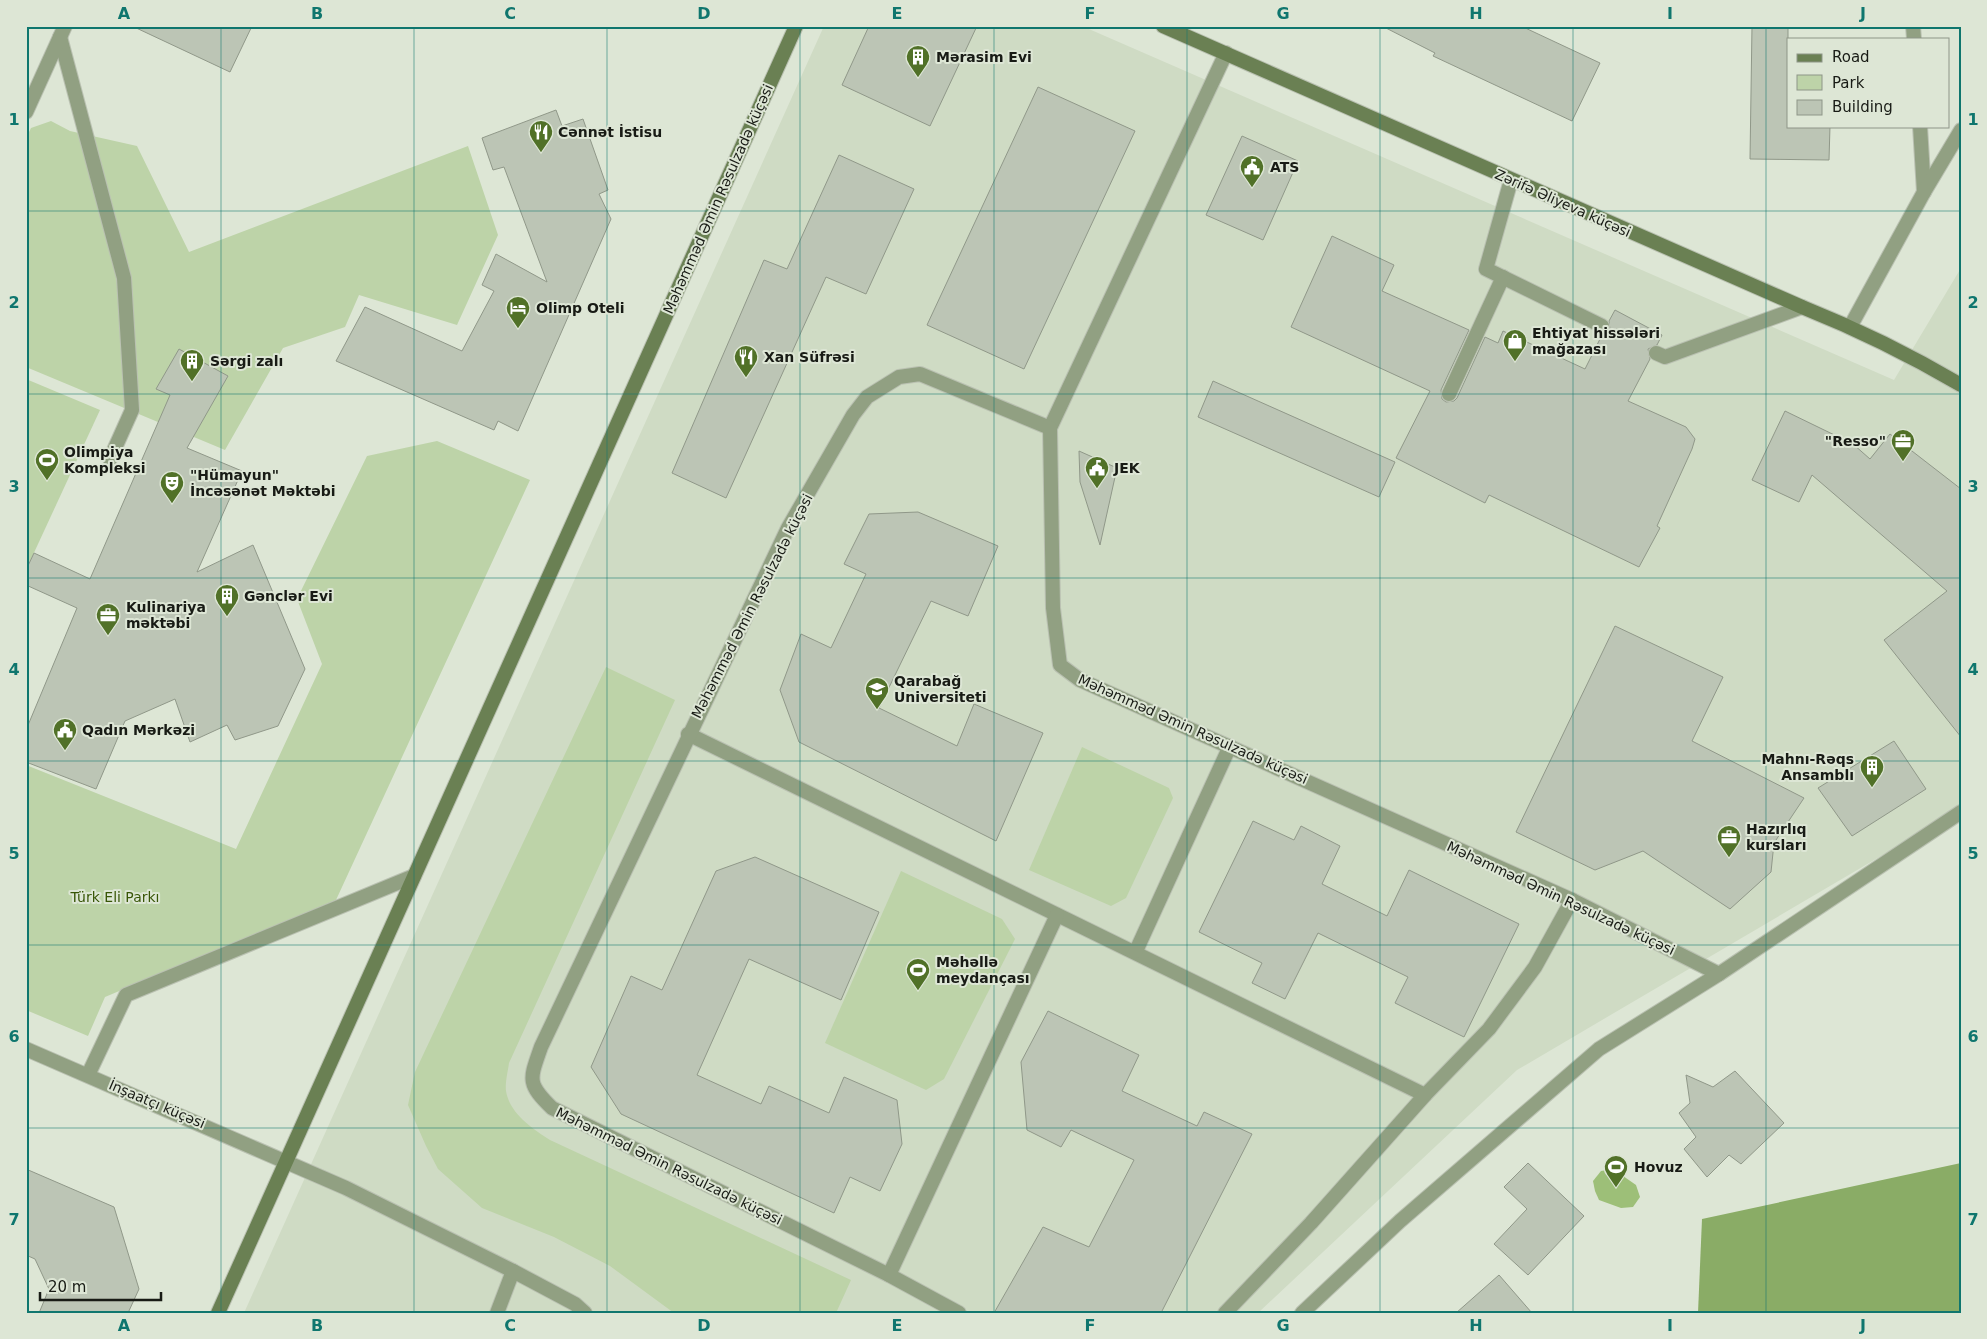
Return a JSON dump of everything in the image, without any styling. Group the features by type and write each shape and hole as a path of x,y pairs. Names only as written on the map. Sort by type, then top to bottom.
{"main road":[{"name":"Məhəmməd Əmin Rəsulzadə küçəsi","path":"218,1313 796,26"},
{"name":"Zərifə Əliyeva küçəsi","path":"1163,26 1802,308 1850,326 1919,360 1961,385"}],"street":[{"path":"26,112 62,32"},
{"path":"62,32 124,278 132,410 110,459"},
{"path":"1050,428 1226,54"},
{"path":"1920,128 1924,192"},
{"path":"1850,326 1924,192 1961,130"},
{"path":"1510,180 1486,269 1602,326"},
{"path":"1449,394 1503,277"},
{"path":"1656,353 1665,357 1802,308"},
{"name":"Məhəmməd Əmin Rəsulzadə küçəsi","path":"959,1313 889,1275 604,1136 552,1108 535,1091 532,1074 541,1047 688,734 788,528 853,415 866,397 899,377 920,374 1050,428 1053,608 1060,664 1080,680 1572,900 1718,974"},
{"path":"688,734 1057,915 1136,951 1425,1096"},
{"path":"1136,951 1230,746"},
{"path":"1302,1313 1400,1221 1599,1049 1718,974 1961,812"},
{"path":"88,1075 126,995 414,876"},
{"path":"1225,1313 1311,1223 1425,1096 1489,1029 1535,967 1572,900"},
{"path":"889,1275 1057,915"},
{"name":"İnşaatçı küçəsi","path":"26,1049 287,1160"},
{"path":"287,1160 513,1271 575,1304 585,1313"},
{"path":"497,1313 513,1271"}],"shaded area":[{"path":"824,26 1082,26 1894,380 1961,268 1961,809 1517,1070 1258,1313 244,1313"},
{"path":"1961,1163 1961,1313 1698,1313 1702,1219"},
{"name":"Hovuz","path":"1613,1169 1636,1185 1640,1197 1633,1207 1621,1208 1599,1200 1593,1181 1601,1171"}],"green space":[{"path":"51,121 70,131 137,146 189,252 468,146 498,235 457,325 359,295 345,327 283,348 225,450 26,367 26,138 31,128"},
{"name":"Olimpiya Kompleksi","path":"26,379 100,410 26,570"},
{"name":"Türk Eli Parkı","path":"437,441 530,480 336,900 105,997 88,1036 26,1010 26,765 236,849 322,664 297,599 367,456"},
{"path":"606,667 675,700 509,1063 506,1080 508,1099 523,1120 550,1140 851,1280 836,1313 674,1313 610,1266 554,1237 482,1208 438,1169 408,1105 415,1072"},
{"path":"1082,747 1169,788 1173,798 1126,898 1111,906 1029,870"},
{"name":"Məhəllə meydançası","path":"901,871 1002,919 1015,939 944,1079 926,1090 825,1043"}],"building":[{"path":"132,26 252,26 230,72"},
{"path":"869,26 977,26 930,126 842,85"},
{"path":"1382,26 1521,26 1600,63 1572,121 1433,56 1435,53"},
{"path":"1752,26 1788,26 1787,128 1830,128 1829,160 1750,159"},
{"path":"1038,87 1135,131 1024,369 927,325"},
{"name":"Olimp Oteli","path":"556,110 562,126 583,119 608,190 599,194 611,219 518,431 498,421 494,430 336,361 365,307 462,351 494,291 482,285 496,254 547,282 504,167 493,170 482,138"},
{"name":"ATS","path":"1242,136 1298,161 1263,240 1206,215"},
{"path":"839,155 914,189 866,294 826,277 726,498 672,473 764,260 787,269"},
{"path":"1332,236 1394,265 1382,291 1469,330 1441,390 1442,399 1446,402 1454,401 1457,398 1485,337 1498,343 1503,331 1585,369 1602,335 1610,330 1609,321 1615,310 1662,335 1657,345 1648,349 1650,359 1628,401 1686,427 1695,439 1657,526 1660,528 1639,567 1489,495 1485,503 1396,458 1430,391 1291,327"},
{"path":"179,349 228,376 187,448 242,471 197,572 253,545 305,669 278,726 235,740 227,725 190,742 175,699 125,721 96,789 26,762 26,730 77,608 26,585 26,570 34,553 90,579 170,395 156,389"},
{"path":"1213,381 1395,462 1379,497 1198,417"},
{"path":"1785,411 1853,444 1870,459 1890,434 1961,489 1961,737 1884,640 1947,591 1812,475 1799,502 1752,480"},
{"name":"JEK","path":"1079,451 1117,468 1100,545 1080,482"},
{"path":"918,512 998,546 968,616 931,601 879,708 957,746 974,704 1043,733 996,841 799,742 780,690 801,634 831,648 866,574 844,564 869,514"},
{"path":"1615,626 1723,677 1692,741 1804,798 1774,843 1771,872 1730,909 1643,851 1595,870 1516,832"},
{"name":"Mahnı-Rəqs Ansamblı","path":"1894,741 1926,789 1852,836 1818,788"},
{"path":"1253,821 1294,840 1301,826 1340,846 1322,884 1387,916 1409,870 1519,924 1464,1037 1395,1003 1408,977 1318,933 1285,999 1252,983 1262,963 1199,932"},
{"path":"755,857 879,912 841,1000 749,959 697,1075 761,1104 769,1086 829,1113 844,1077 897,1100 902,1144 880,1191 850,1177 834,1213 621,1114 591,1067 631,976 662,990 716,871"},
{"path":"1048,1011 1139,1055 1122,1091 1197,1126 1204,1112 1252,1134 1161,1313 994,1313 1043,1227 1089,1247 1134,1160 1071,1130 1061,1147 1027,1130 1021,1062"},
{"path":"1735,1071 1784,1123 1741,1164 1729,1155 1707,1177 1684,1149 1696,1137 1679,1113 1690,1103 1686,1075 1713,1087"},
{"path":"1528,1163 1584,1216 1528,1275 1494,1244 1527,1209 1504,1187"},
{"path":"26,1169 114,1207 139,1289 128,1313 39,1313 49,1289 35,1259 26,1255"},
{"path":"1499,1275 1532,1313 1456,1313"}],"place":[{"name":"Mərasim Evi","path":"918,78"},
{"name":"Cənnət İstisu","path":"541,153"},
{"name":"ATS","path":"1252,188"},
{"name":"Olimp Oteli","path":"518,329"},
{"name":"Ehtiyat hissələri mağazası","path":"1515,362"},
{"name":"Xan Süfrəsi","path":"746,378"},
{"name":"Sərgi zalı","path":"192,382"},
{"name":"\"Resso\"","path":"1903,462"},
{"name":"Olimpiya Kompleksi","path":"47,481"},
{"name":"JEK","path":"1097,489"},
{"name":"\"Hümayun\" İncəsənət Məktəbi","path":"172,504"},
{"name":"Gənclər Evi","path":"227,617"},
{"name":"Kulinariya məktəbi","path":"108,636"},
{"name":"Qarabağ Universiteti","path":"877,710"},
{"name":"Qadın Mərkəzi","path":"65,751"},
{"name":"Mahnı-Rəqs Ansamblı","path":"1872,788"},
{"name":"Hazırlıq kursları","path":"1729,858"},
{"name":"Məhəllə meydançası","path":"918,991"},
{"name":"Hovuz","path":"1616,1188"}]}
